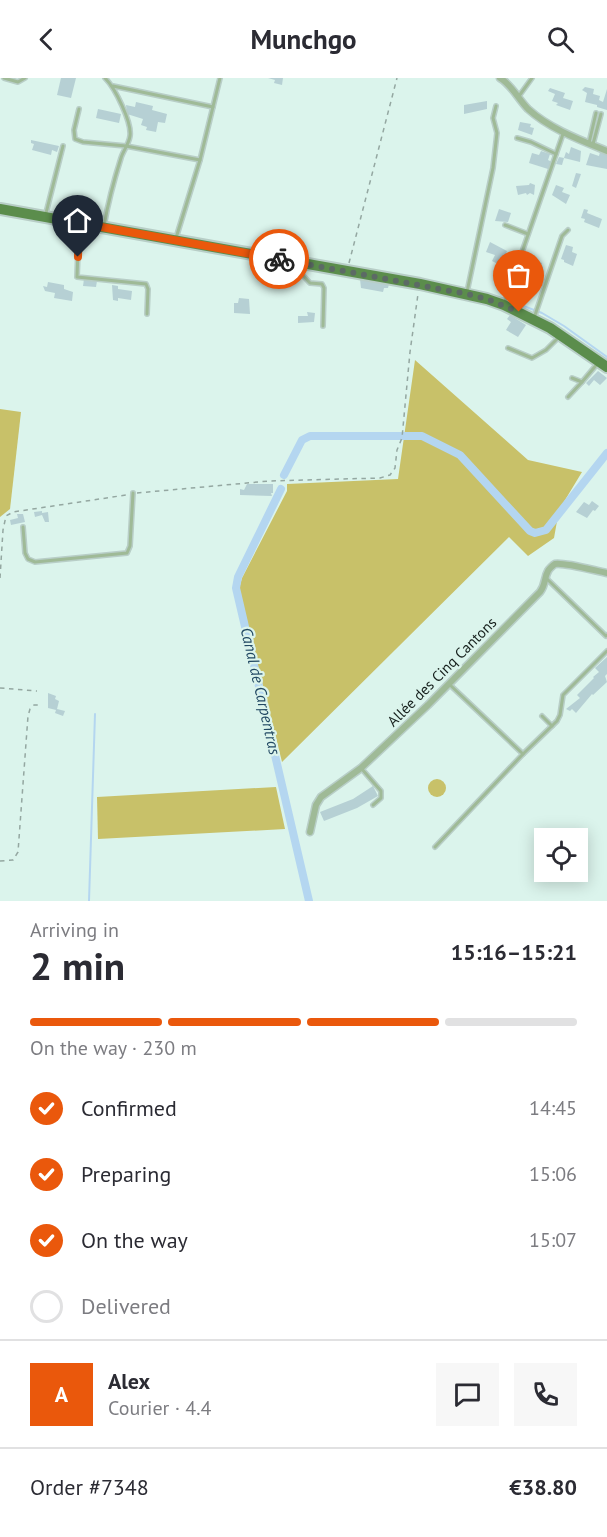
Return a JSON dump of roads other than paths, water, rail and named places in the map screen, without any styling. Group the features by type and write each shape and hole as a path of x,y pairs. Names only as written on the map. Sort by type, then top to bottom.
{"main road":[{"path":"0,209 467,294 504,305 534,319 603,364"}],"street":[{"path":"500,78 507,82 529,109 564,132 607,151"},
{"name":"Allée des Cinq Cantons","path":"310,832 316,805 321,797 362,768 449,684 540,592 545,585 547,573 555,564 607,573"}],"lane":[{"path":"4,78 18,82 25,78"},
{"path":"104,228 108,201 130,136 128,117 121,107 113,86 105,78"},
{"path":"176,241 200,160 220,78"},
{"path":"519,97 532,78"},
{"path":"113,86 213,107"},
{"path":"467,294 493,168 497,133 493,118 496,106"},
{"path":"79,109 74,130 75,139 200,160"},
{"path":"590,144 596,113"},
{"path":"590,144 601,114"},
{"path":"504,305 564,132"},
{"path":"517,138 556,153"},
{"path":"45,218 63,146"},
{"path":"79,223 77,277 146,284 148,289 147,314"},
{"path":"505,225 528,234"},
{"path":"534,319 562,236 568,231"},
{"path":"288,261 310,283 322,284 324,288 323,326"},
{"path":"508,348 532,358 546,350 560,335"},
{"path":"568,397 603,364"},
{"path":"572,378 582,382"},
{"path":"23,527 25,553 28,559 35,562 127,553 130,546 133,494"},
{"path":"546,578 607,636"},
{"path":"435,848 552,726 560,715 562,695 607,651"},
{"path":"449,684 523,754"},
{"path":"542,716 552,726"},
{"path":"362,768 381,791 381,798 373,805"}],"waterway":[{"path":"510,301 542,313 607,357"},
{"name":"Canal de Carpentras","path":"284,475 302,440 310,436 422,436 460,455 530,531 535,533 546,530 607,453"},
{"name":"Canal de Carpentras","path":"281,489 238,577 236,588 309,901"},
{"path":"89,901 95,714"}]}
